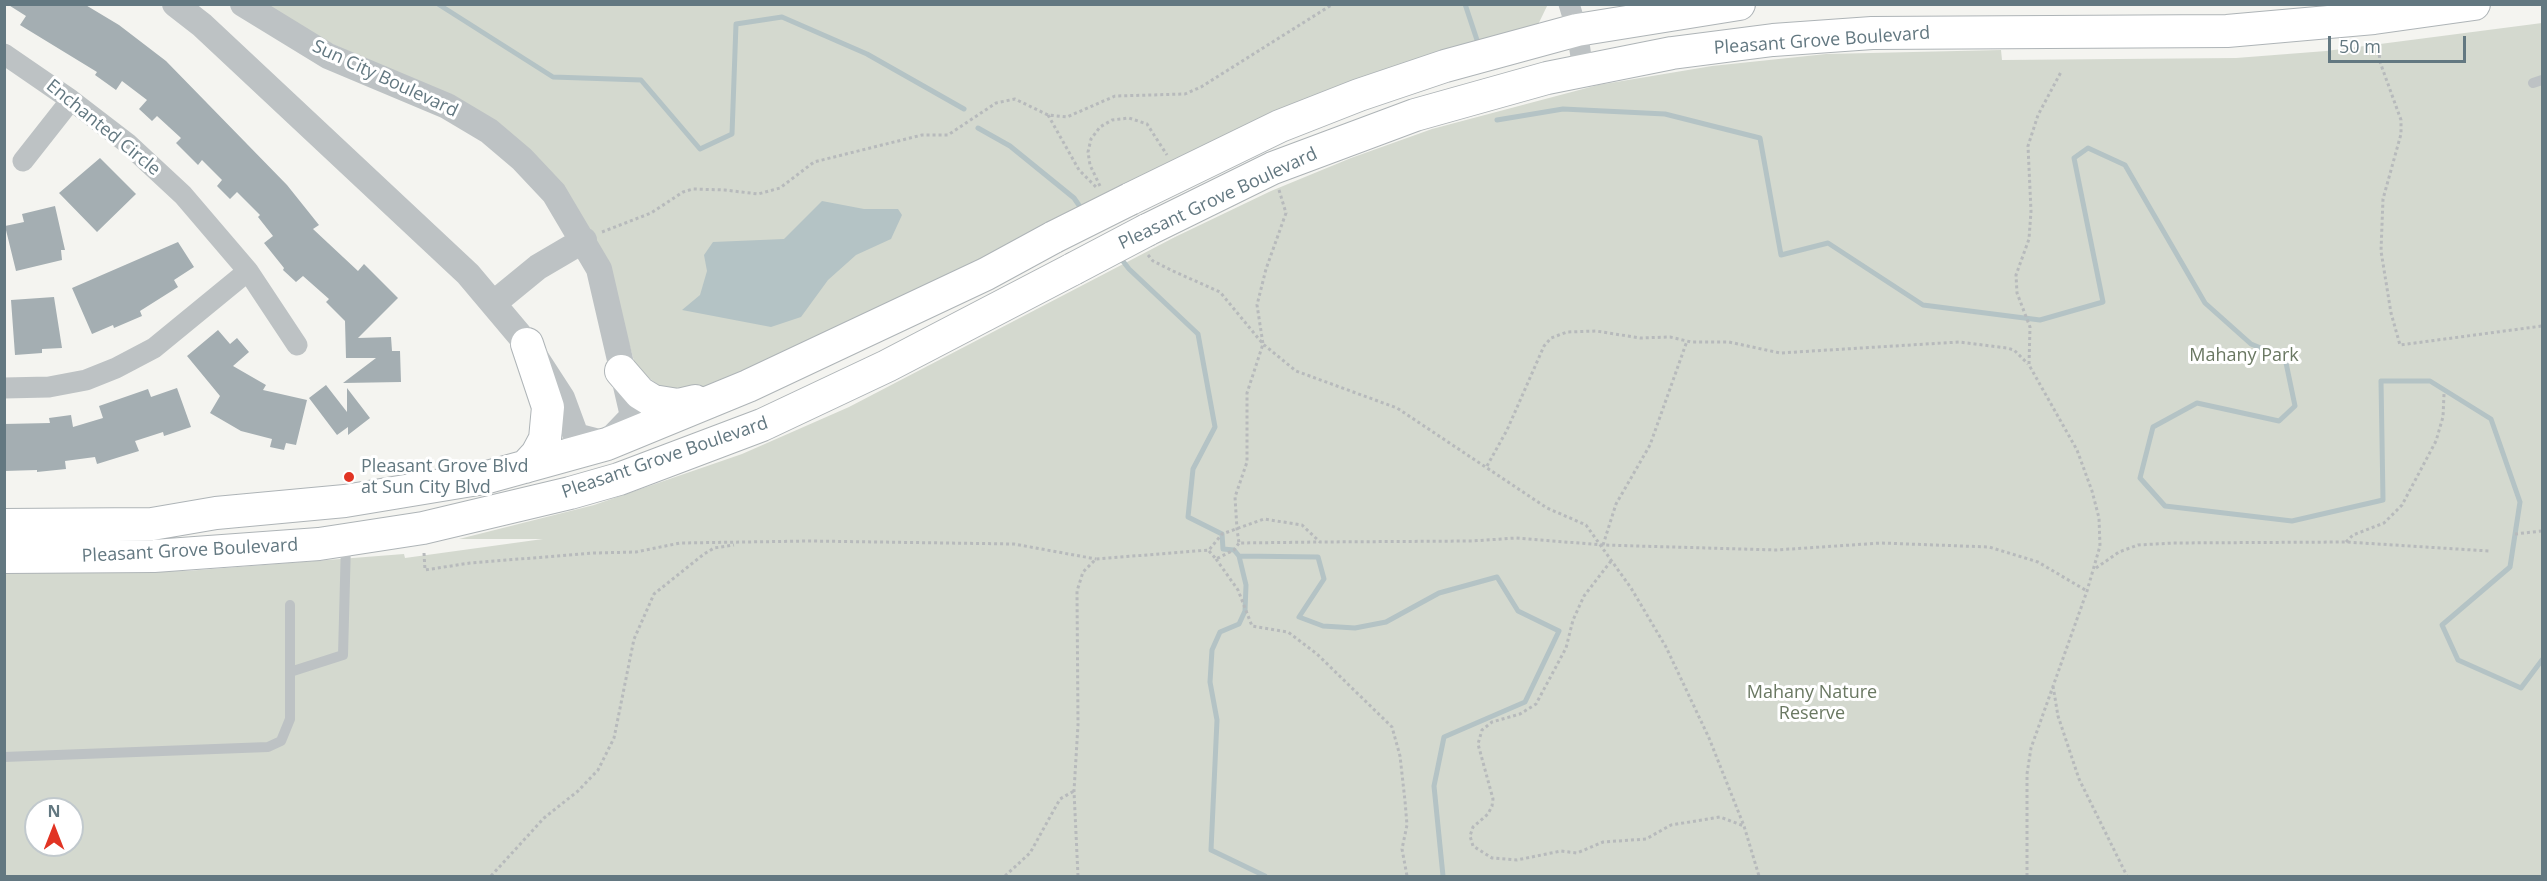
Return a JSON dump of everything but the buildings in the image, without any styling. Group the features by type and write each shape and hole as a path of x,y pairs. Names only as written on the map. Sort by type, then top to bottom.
{"main road":[{"name":"Pleasant Grove Boulevard","path":"4,525 152,524 216,513 345,501 484,478 607,444 748,386 986,274 1054,237 1117,197 1178,174 1280,126 1359,94 1497,50 1573,17 1739,4"},
{"name":"Pleasant Grove Boulevard","path":"4,557 154,556 267,550 346,540 423,528 526,505 619,479 772,421 887,366 1073,269 1147,242 1273,168 1415,115 1477,96 1583,70 1720,46 1836,36 1915,33 2227,31 2374,18 2474,4"},
{"path":"525,467 537,454 545,439 548,407 527,344"},
{"path":"621,371 640,393 659,403 678,405 748,386"}],"street":[{"path":"175,4 202,25 468,274 527,344 562,398 576,436 607,444 619,479"},
{"name":"Sun City Boulevard","path":"243,4 328,56 447,106 489,131 522,159 554,193 584,240 599,269 633,416 607,444"},
{"path":"1573,17 1583,70"},
{"name":"Enchanted Circle","path":"4,54 71,100 127,143 183,195 248,271 297,345"},
{"path":"23,161 71,100"},
{"path":"494,303 538,267 584,240"},
{"path":"4,388 50,387 86,380 116,368 154,348 248,271"}],"lane":[{"path":"290,672 343,655 346,540"},
{"path":"4,757 268,747 281,741 290,718 290,605"}],"path":[{"path":"584,240 651,213 683,192 693,189 758,194 780,188 814,162 922,135 948,135 996,103 1015,99 1048,115 1067,117 1115,96 1185,94 1202,87 1332,4"},
{"path":"2374,18 2380,63 2401,120 2401,134 2383,199 2381,251 2400,345 2542,326"},
{"path":"2029,365 2030,327 2017,293 2016,275 2029,239 2031,211 2028,146 2038,115 2061,72"},
{"path":"1048,115 1079,170 1098,189"},
{"path":"1117,197 1090,165 1088,152 1091,139 1100,127 1112,120 1129,118 1147,124 1156,135 1178,174"},
{"path":"1216,559 1234,550 1239,543 1235,497 1247,462 1247,393 1263,344 1257,305 1266,268 1286,213 1273,168"},
{"path":"1147,242 1154,261 1220,292 1263,344 1296,371 1397,408 1547,508 1586,525 1603,545 1666,647 1709,738 1744,826 1759,876"},
{"path":"1487,466 1507,430 1534,363 1551,338 1582,331 1640,338 1670,337 1687,341 1729,342 1770,352 1794,353 1959,342 2014,350 2029,365 2077,450 2099,518 2100,546 2088,591 2031,748 2027,774 2027,876"},
{"path":"1603,545 1616,504 1650,445 1687,341"},
{"path":"2346,542 2353,535 2384,523 2402,506 2436,441 2443,417 2444,394"},
{"path":"423,528 425,570 470,563 636,552 680,543 1014,544 1096,560 1209,550 1222,534 1264,519 1302,525 1320,542"},
{"path":"2515,534 2542,531"},
{"path":"1239,543 1472,541 1516,538 1603,545 1776,550 1881,543 1989,547 2038,562 2088,591"},
{"path":"2094,569 2119,552 2138,545 2346,542 2489,551"},
{"path":"491,876 544,818 578,791 598,770 614,738 634,639 654,594 714,548 747,544"},
{"path":"1209,550 1238,590 1252,626 1288,632 1317,654 1392,727 1400,756 1405,801 1407,825 1402,849 1407,876"},
{"path":"1078,876 1074,791 1078,725 1077,591 1083,572 1096,560"},
{"path":"1611,561 1584,596 1573,620 1566,648 1536,705 1520,714 1492,722 1482,730 1478,744 1492,806 1488,814 1473,827 1470,836 1473,846 1492,858 1517,860 1561,851 1577,853 1603,842 1646,839 1671,825 1720,817 1744,826"},
{"path":"2053,684 2058,716 2079,779 2127,876"},
{"path":"1005,876 1030,854 1060,799 1074,791"}],"green space":[{"path":"1548,4 1533,35 1280,118 695,395 671,395 636,368 607,267 465,107 297,27 264,5"},
{"path":"2542,23 2542,876 5,876 4,573 186,571 404,554 405,558 543,539 459,539 594,505 742,454 849,407 1175,237 1271,191 1351,158 1432,129 1598,85 1712,66 1826,54 2001,50 2002,60 2236,58 2326,51"}],"shaded area":[{"path":"822,201 864,209 898,209 902,215 891,239 856,255 828,280 801,317 771,327 682,310 700,295 707,271 704,255 713,242 784,239"}],"waterway":[{"path":"438,4 553,77 641,80 700,149 732,134 736,24 782,17 867,54 964,109"},
{"path":"1465,4 1477,40"},
{"path":"1497,120 1563,109 1665,114 1760,138 1781,255 1828,243 1923,305 2040,320 2103,302 2074,158 2088,148 2125,165 2205,303 2251,344 2285,358 2295,406 2279,421 2197,403 2153,427 2140,478 2165,506 2292,521 2383,500 2381,381 2430,381 2491,419 2520,502 2510,567 2442,625 2458,660 2521,688 2542,660"},
{"path":"978,128 1010,146 1074,198 1083,211"},
{"path":"1119,256 1129,269 1198,334 1215,427 1193,469 1188,517 1222,534 1223,549 1234,550 1239,556 1318,557 1324,579 1299,617 1323,626 1355,628 1386,622 1439,593 1497,577 1518,611 1559,631 1525,702 1444,737 1434,786 1443,876"},
{"path":"1239,556 1246,585 1245,611 1239,624 1220,632 1212,650 1210,682 1217,720 1211,850 1265,876"}],"place":[{"name":"Pleasant Grove Blvd at Sun City Blvd","path":"349,477"}],"park label":[{"name":"Mahany Park","path":"2244,356"},
{"name":"Mahany Nature Reserve","path":"1812,703"}]}
